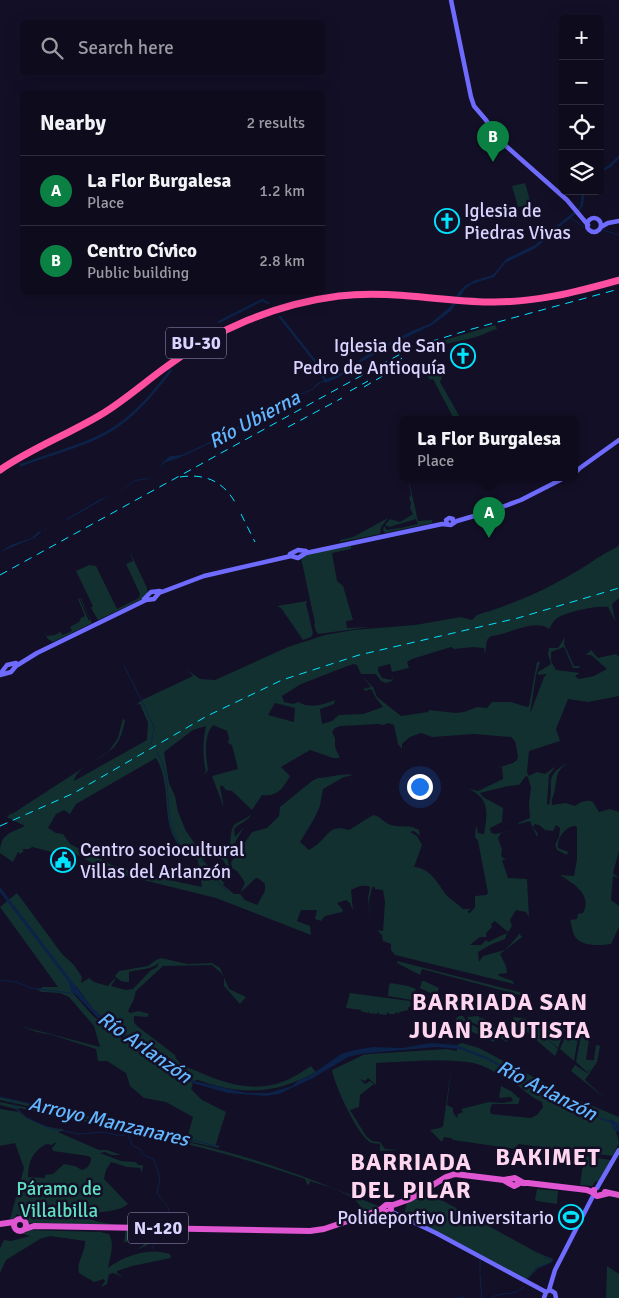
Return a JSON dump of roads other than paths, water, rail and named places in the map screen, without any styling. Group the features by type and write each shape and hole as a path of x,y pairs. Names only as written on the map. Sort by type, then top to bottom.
{"highway":[{"name":"BU-30","path":"0,465 28,448 98,412 187,348 217,330 284,304 325,295 372,291 472,299 531,296 592,286 619,279"},
{"name":"BU-30","path":"0,470 22,456 101,414 167,366 211,338 255,317 286,307 338,296 417,294"},
{"path":"389,1209 447,1176 458,1174 619,1195"},
{"name":"N-120","path":"14,1225 19,1232 27,1226 310,1231 324,1229 389,1209"},
{"name":"N-120","path":"14,1225 19,1219 27,1226"},
{"name":"N-120","path":"0,1225 14,1225"}],"main road":[{"path":"451,0 471,97 476,108 497,138 575,208 590,230 598,231 608,223"},
{"path":"584,219 595,219 608,223 619,221"},
{"path":"588,225 590,220"},
{"path":"600,222 601,227"},
{"path":"578,466 619,439"},
{"path":"0,674 6,671 7,666 12,667 152,596 207,575 295,555 298,550 301,553 447,522 450,518 453,520 466,517 501,506 556,481"},
{"path":"600,1192 601,1184 619,1150"},
{"path":"546,1292 557,1266 590,1203 600,1192 619,1155"},
{"path":"389,1209 436,1232 546,1292 555,1293 556,1298"}],"water":[{"name":"Río Ubierna","path":"582,195 584,195 583,206 559,227 556,232 534,249 505,263 494,277 472,284 465,289 451,311 432,325 359,363 339,377 328,382 322,382 312,390 299,395 217,441 179,458 165,462 159,470 163,462 170,456 182,455 214,440 285,400 312,389 318,383 343,372 365,356 394,340 430,324 452,305 458,293 465,286 473,281 493,275 506,259 535,245 580,207"},
{"path":"157,473 149,479 135,481 118,493 135,480 150,478"},
{"path":"113,494 69,519 63,521 101,499"},
{"path":"42,531 34,538 0,552 11,545 32,538"},
{"name":"Río Arlanzón","path":"0,887 93,1009 148,1052 194,1081 247,1093 269,1093 292,1086 341,1054 355,1050 373,1047 403,1048 430,1043 457,1045 489,1058 528,1081 599,1117 614,1122 614,1127 619,1126 619,1132 614,1130 610,1122 602,1120 579,1107 545,1092 488,1060 460,1049 436,1047 360,1054 348,1057 313,1078 279,1094 265,1096 228,1093 196,1084 178,1076 138,1048 100,1020 72,993 68,981 0,892"}],"waterway":[{"path":"604,169 619,157"},
{"path":"571,218 584,227"},
{"path":"603,230 619,235"},
{"path":"219,322 262,300 268,303"},
{"path":"280,317 314,360 326,382"},
{"path":"21,465 85,443 106,433 137,410 171,370"},
{"path":"124,666 145,707"},
{"path":"145,708 151,721"},
{"path":"151,744 154,728 152,722"},
{"path":"156,751 162,762 165,774 171,824 175,836 183,850 203,862 228,892"},
{"path":"0,980 16,982 31,988 71,993"},
{"name":"Arroyo Manzanares","path":"0,1097 218,1146"},
{"path":"11,1099 19,1112 25,1117 49,1128 79,1134 104,1132 120,1136 128,1134 132,1145 141,1150 142,1154 154,1160 160,1178 157,1193 167,1205 169,1211 163,1226"},
{"name":"Río Arlanzón","path":"611,1121 619,1126"},
{"path":"152,1249 162,1230"},
{"path":"526,1280 536,1268 550,1263 551,1260 544,1257"},
{"path":"480,1260 480,1269"},
{"path":"480,1275 482,1298"},
{"path":"491,1298 499,1294 515,1292 524,1287"},
{"path":"459,1297 465,1298"}],"railway":[{"path":"0,575 406,351 472,329 619,289"},
{"path":"364,387 381,377 402,358"},
{"path":"350,391 368,381"},
{"path":"288,427 342,398"},
{"path":"180,477 198,476 214,481 227,491 237,506"},
{"path":"241,514 255,542"},
{"path":"0,826 74,793 207,716 282,680 359,655 518,618 619,588"}],"place":[{"name":"Centro Cívico","path":"493,162"},
{"name":"Iglesia de Piedras Vivas","path":"447,221"},
{"name":"Iglesia de San Pedro de Antioquía","path":"463,356"},
{"name":"La Flor Burgalesa","path":"489,538"},
{"name":"Centro sociocultural Villas del Arlanzón","path":"63,860"},
{"name":"Polideportivo Universitario","path":"571,1217"}],"district":[{"name":"BARRIADA SAN JUAN BAUTISTA","path":"500,1016"},
{"name":"BAKIMET","path":"548,1157"},
{"name":"BARRIADA DEL PILAR","path":"411,1176"}],"park label":[{"name":"Páramo de Villalbilla","path":"59,1199"}]}
